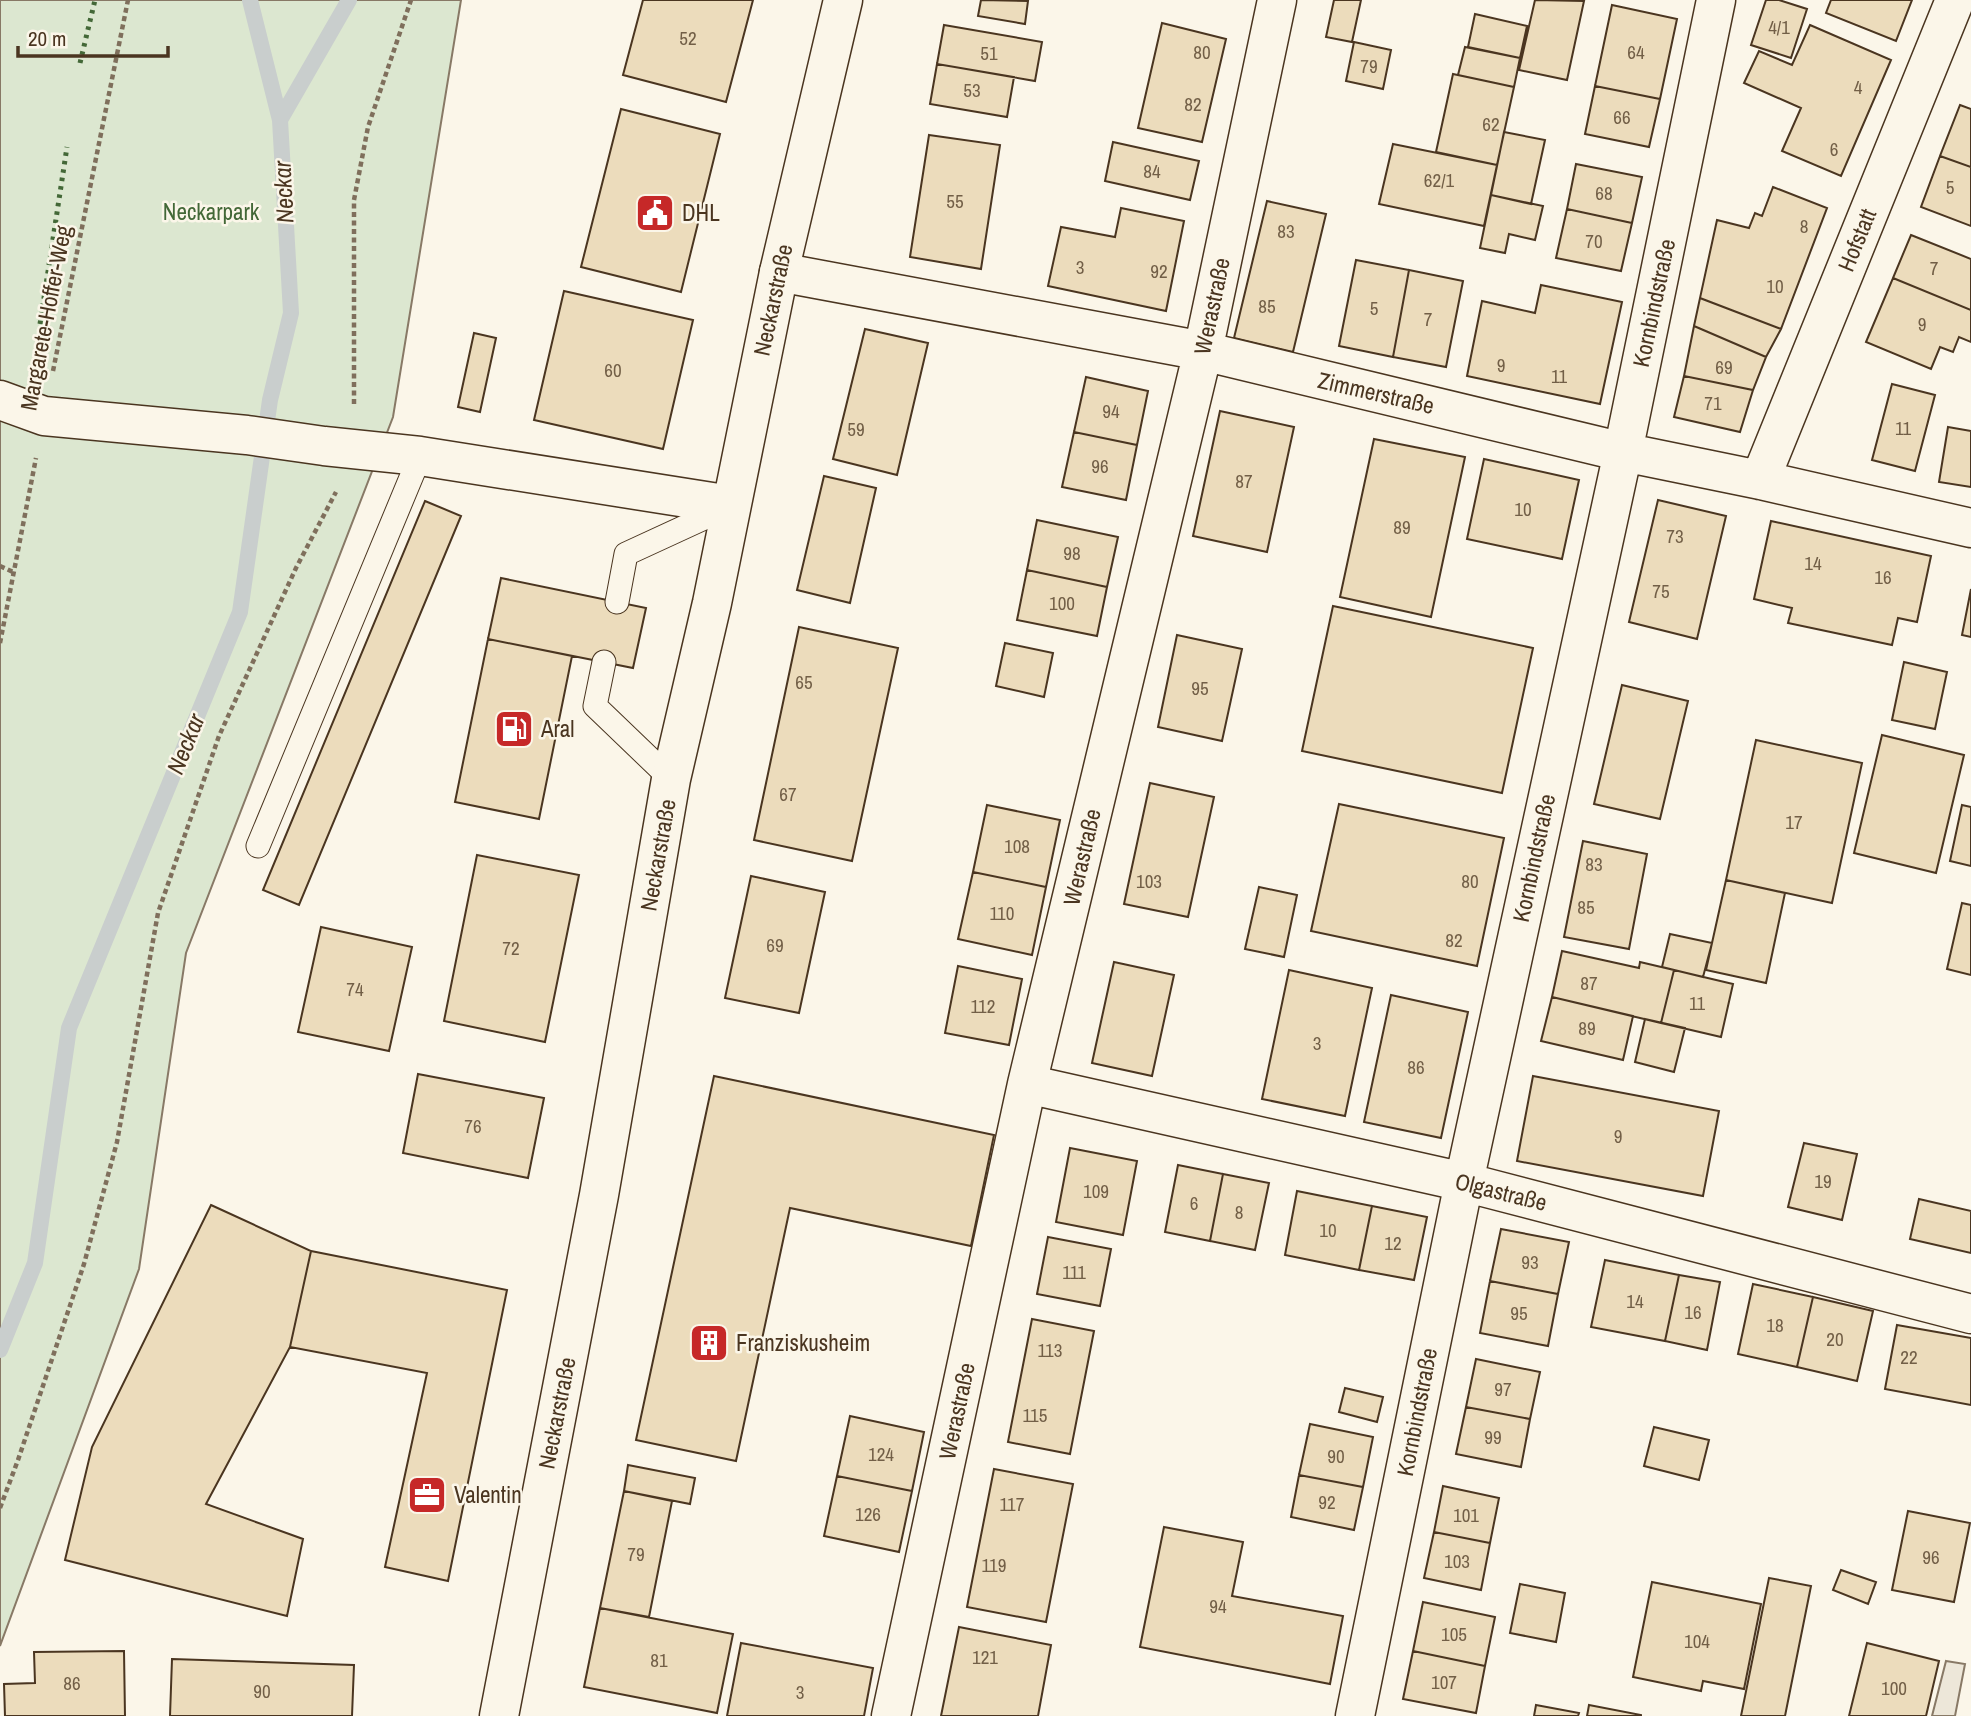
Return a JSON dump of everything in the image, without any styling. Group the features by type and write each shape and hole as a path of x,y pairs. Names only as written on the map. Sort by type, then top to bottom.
{"street":[{"name":"Neckarstraße","path":"499,1716 599,1195 671,779 712,603 779,272 842,0"},
{"name":"Werastraße","path":"891,1716 1027,1084 1203,351 1277,0"},
{"name":"Kornbindstraße","path":"1355,1716 1464,1182 1623,452 1716,0"},
{"name":"Hofstatt","path":"1760,480 1955,0"},
{"name":"Zimmerstraße","path":"779,272 1203,351 1623,452 1971,528"},
{"path":"0,400 44,416 247,435 420,456 731,505"},
{"name":"Olgastraße","path":"1027,1084 1464,1182 1971,1314"}],"lane":[{"path":"258,846 420,456"},
{"path":"617,602 626,554 731,505"},
{"path":"604,662 595,706 671,779"}],"path":[{"name":"Margarete-Hoffer-Weg","path":"0,643 128,0"},
{"path":"354,407 354,200 368,127 411,0"},
{"path":"0,1508 84,1264 117,1142 158,914 219,736 296,568 340,485"},
{"path":"0,566 13,572"}],"green space":[{"name":"Neckarpark","path":"0,0 461,0 393,417 186,953 139,1269 0,1646"}],"shaded area":[{"path":"1946,1661 1965,1664 1955,1716 1932,1716"}],"building":[{"path":"643,0 753,0 726,102 623,75"},
{"path":"981,0 1028,1 1025,24 978,16"},
{"path":"1334,0 1361,0 1352,42 1326,37"},
{"path":"1535,0 1584,1 1567,80 1519,70"},
{"path":"1766,0 1779,0 1807,9 1791,58 1751,45"},
{"path":"1831,0 1912,0 1896,41 1826,13"},
{"path":"1612,5 1677,19 1660,99 1595,86"},
{"path":"1475,14 1527,26 1520,58 1468,47"},
{"path":"1162,23 1226,39 1202,142 1138,128"},
{"path":"944,25 1042,42 1035,81 937,64"},
{"path":"1810,25 1891,60 1841,176 1782,151 1801,108 1744,83 1759,51 1792,65"},
{"path":"1354,42 1391,50 1383,89 1346,81"},
{"path":"1465,47 1520,58 1514,87 1458,75"},
{"path":"937,64 1014,77 1007,117 930,104"},
{"path":"1453,74 1514,87 1497,165 1436,152"},
{"path":"1595,86 1660,99 1649,147 1585,134"},
{"path":"1960,105 1971,109 1971,167 1940,156"},
{"path":"621,109 720,134 681,292 581,267"},
{"path":"1504,132 1545,140 1531,204 1491,195"},
{"path":"929,135 1000,145 981,269 910,257"},
{"path":"1113,142 1199,161 1190,200 1105,181"},
{"path":"1393,144 1497,165 1484,226 1379,204"},
{"path":"1940,156 1971,167 1971,226 1921,207"},
{"path":"1576,164 1642,177 1632,223 1567,209"},
{"path":"1773,187 1827,208 1781,329 1700,298 1717,220 1749,228 1755,213 1762,216"},
{"path":"1491,195 1543,206 1535,240 1509,234 1505,253 1480,248"},
{"path":"1267,201 1326,214 1293,352 1234,338"},
{"path":"1121,208 1184,221 1166,311 1048,286 1061,227 1115,237"},
{"path":"1567,209 1632,223 1621,271 1556,258"},
{"path":"1911,235 1971,259 1971,310 1893,278"},
{"path":"1356,260 1409,270 1393,357 1339,346"},
{"path":"1409,270 1463,281 1446,367 1393,357"},
{"path":"1893,278 1971,310 1971,342 1959,337 1953,352 1940,347 1931,369 1866,342"},
{"path":"1541,285 1622,302 1600,404 1467,376 1482,301 1535,313"},
{"path":"564,291 693,320 663,449 534,420"},
{"path":"1700,298 1781,329 1766,357 1694,326"},
{"path":"1694,326 1766,357 1753,390 1684,376"},
{"path":"865,329 928,343 897,475 833,459"},
{"path":"474,333 496,338 480,412 458,407"},
{"path":"1684,376 1753,390 1740,432 1674,417"},
{"path":"1086,377 1148,391 1137,445 1074,432"},
{"path":"1892,384 1935,395 1915,471 1872,460"},
{"path":"1220,411 1294,427 1267,552 1193,536"},
{"path":"1948,427 1971,431 1971,487 1939,482"},
{"path":"1074,432 1137,445 1126,500 1062,487"},
{"path":"1374,439 1465,457 1431,617 1340,597"},
{"path":"1484,459 1579,480 1562,559 1467,539"},
{"path":"824,476 876,488 850,603 797,590"},
{"path":"1658,500 1726,516 1697,639 1629,622"},
{"path":"425,501 461,516 299,905 263,890"},
{"path":"1037,520 1118,537 1107,587 1027,570"},
{"path":"1771,521 1931,556 1917,622 1898,618 1892,645 1788,623 1792,608 1754,599"},
{"path":"1027,570 1107,587 1097,636 1017,620"},
{"path":"501,578 646,608 633,668 488,639"},
{"path":"1971,589 1971,637 1962,635"},
{"path":"1333,606 1533,648 1502,793 1302,751"},
{"path":"799,627 898,648 852,861 754,840"},
{"path":"1177,635 1242,649 1222,741 1158,727"},
{"name":"Aral","path":"488,639 572,656 539,819 455,802"},
{"path":"1005,643 1053,653 1044,697 996,686"},
{"path":"1904,662 1947,672 1935,729 1892,720"},
{"path":"1622,685 1688,701 1660,819 1594,804"},
{"path":"1882,735 1964,755 1936,873 1854,853"},
{"path":"1756,740 1862,763 1832,903 1726,880"},
{"path":"1150,783 1214,797 1188,917 1124,904"},
{"path":"1339,804 1504,838 1477,966 1311,931"},
{"path":"987,805 1060,820 1046,887 973,872"},
{"path":"1962,805 1971,807 1971,866 1950,861"},
{"path":"1583,841 1647,854 1629,949 1564,937"},
{"path":"477,855 579,875 545,1042 444,1021"},
{"path":"973,872 1046,887 1032,955 958,939"},
{"path":"751,876 825,892 799,1013 725,998"},
{"path":"1726,880 1785,893 1766,983 1706,970"},
{"path":"1259,887 1297,895 1284,957 1245,949"},
{"path":"1962,903 1971,905 1971,975 1947,969"},
{"path":"321,927 412,947 389,1051 298,1032"},
{"path":"1670,934 1712,943 1703,977 1662,967"},
{"path":"1562,951 1639,968 1640,962 1674,970 1661,1023 1552,997"},
{"path":"1114,962 1174,975 1152,1076 1092,1063"},
{"path":"958,966 1022,979 1009,1045 945,1033"},
{"path":"1289,970 1372,988 1345,1116 1262,1099"},
{"path":"1674,970 1733,984 1721,1037 1661,1023"},
{"path":"1391,995 1468,1012 1441,1138 1364,1122"},
{"path":"1552,997 1633,1016 1623,1060 1541,1041"},
{"path":"1645,1019 1685,1028 1674,1072 1635,1062"},
{"path":"418,1074 544,1098 528,1178 403,1153"},
{"name":"Franziskusheim","path":"714,1076 994,1135 971,1246 790,1208 736,1461 636,1440"},
{"path":"1533,1076 1719,1111 1703,1196 1517,1161"},
{"path":"1804,1143 1857,1154 1842,1220 1788,1207"},
{"path":"1070,1148 1137,1161 1123,1235 1056,1222"},
{"path":"1178,1165 1223,1174 1210,1241 1165,1232"},
{"path":"1223,1174 1269,1183 1255,1250 1210,1241"},
{"path":"1297,1191 1372,1206 1359,1270 1285,1255"},
{"path":"1919,1199 1971,1211 1971,1253 1910,1239"},
{"path":"211,1205 311,1251 290,1347 206,1504 303,1539 287,1616 65,1560 92,1447"},
{"path":"1372,1206 1427,1217 1414,1280 1359,1270"},
{"path":"1501,1229 1569,1242 1558,1294 1490,1281"},
{"path":"1048,1237 1111,1249 1100,1306 1037,1294"},
{"path":"311,1251 507,1290 448,1581 385,1567 427,1373 290,1347"},
{"path":"1605,1260 1679,1275 1665,1341 1591,1327"},
{"path":"1679,1275 1720,1282 1707,1350 1665,1341"},
{"path":"1490,1281 1558,1294 1548,1346 1480,1333"},
{"path":"1753,1284 1813,1297 1797,1367 1738,1354"},
{"path":"1813,1297 1873,1311 1857,1381 1797,1367"},
{"path":"1032,1319 1094,1331 1070,1454 1008,1442"},
{"path":"1897,1325 1971,1338 1971,1405 1885,1389"},
{"path":"1476,1359 1540,1372 1530,1419 1466,1407"},
{"path":"1345,1388 1383,1397 1377,1422 1339,1412"},
{"path":"1466,1407 1530,1419 1521,1467 1456,1454"},
{"path":"850,1416 924,1432 912,1491 837,1476"},
{"path":"1310,1424 1373,1437 1363,1487 1299,1475"},
{"path":"1654,1427 1709,1440 1699,1480 1644,1466"},
{"path":"628,1465 695,1478 690,1504 624,1491"},
{"path":"994,1469 1073,1484 1046,1622 967,1607"},
{"path":"1299,1475 1363,1487 1354,1530 1291,1517"},
{"path":"837,1476 912,1491 899,1552 824,1536"},
{"path":"1443,1486 1499,1498 1490,1543 1434,1532"},
{"path":"624,1491 672,1501 649,1617 600,1608"},
{"path":"1908,1511 1970,1523 1954,1602 1892,1590"},
{"path":"1164,1527 1243,1542 1232,1596 1343,1616 1330,1684 1140,1647"},
{"path":"1434,1532 1490,1543 1481,1590 1424,1578"},
{"path":"1841,1570 1876,1582 1868,1604 1833,1590"},
{"path":"1769,1578 1811,1586 1785,1716 1741,1716"},
{"path":"1652,1582 1761,1604 1744,1689 1703,1681 1701,1691 1633,1677"},
{"path":"1520,1584 1565,1593 1556,1642 1510,1633"},
{"path":"1423,1602 1495,1617 1485,1666 1413,1651"},
{"path":"600,1608 733,1634 717,1713 584,1687"},
{"path":"959,1627 1051,1645 1038,1716 941,1716"},
{"path":"741,1643 873,1668 864,1716 727,1716"},
{"path":"1867,1643 1939,1661 1926,1716 1849,1716"},
{"path":"124,1651 125,1716 5,1716 4,1684 35,1683 34,1652"},
{"path":"1413,1651 1485,1666 1476,1713 1403,1699"},
{"path":"172,1659 354,1665 352,1716 170,1716"},
{"path":"1536,1705 1579,1713 1578,1716 1534,1716"},
{"path":"1589,1705 1641,1715 1641,1716 1587,1716"}],"waterway":[{"name":"Neckar","path":"250,0 280,120"},
{"name":"Neckar","path":"0,1350 35,1263 69,1028 240,612 270,400 291,313 280,120 349,0"}],"hedge":[{"path":"80,63 95,0"},
{"path":"40,324 67,147"}],"place":[{"name":"DHL","path":"655,213"},
{"name":"Aral","path":"514,729"},
{"name":"Franziskusheim","path":"709,1343"},
{"name":"Valentin","path":"427,1495"}]}
